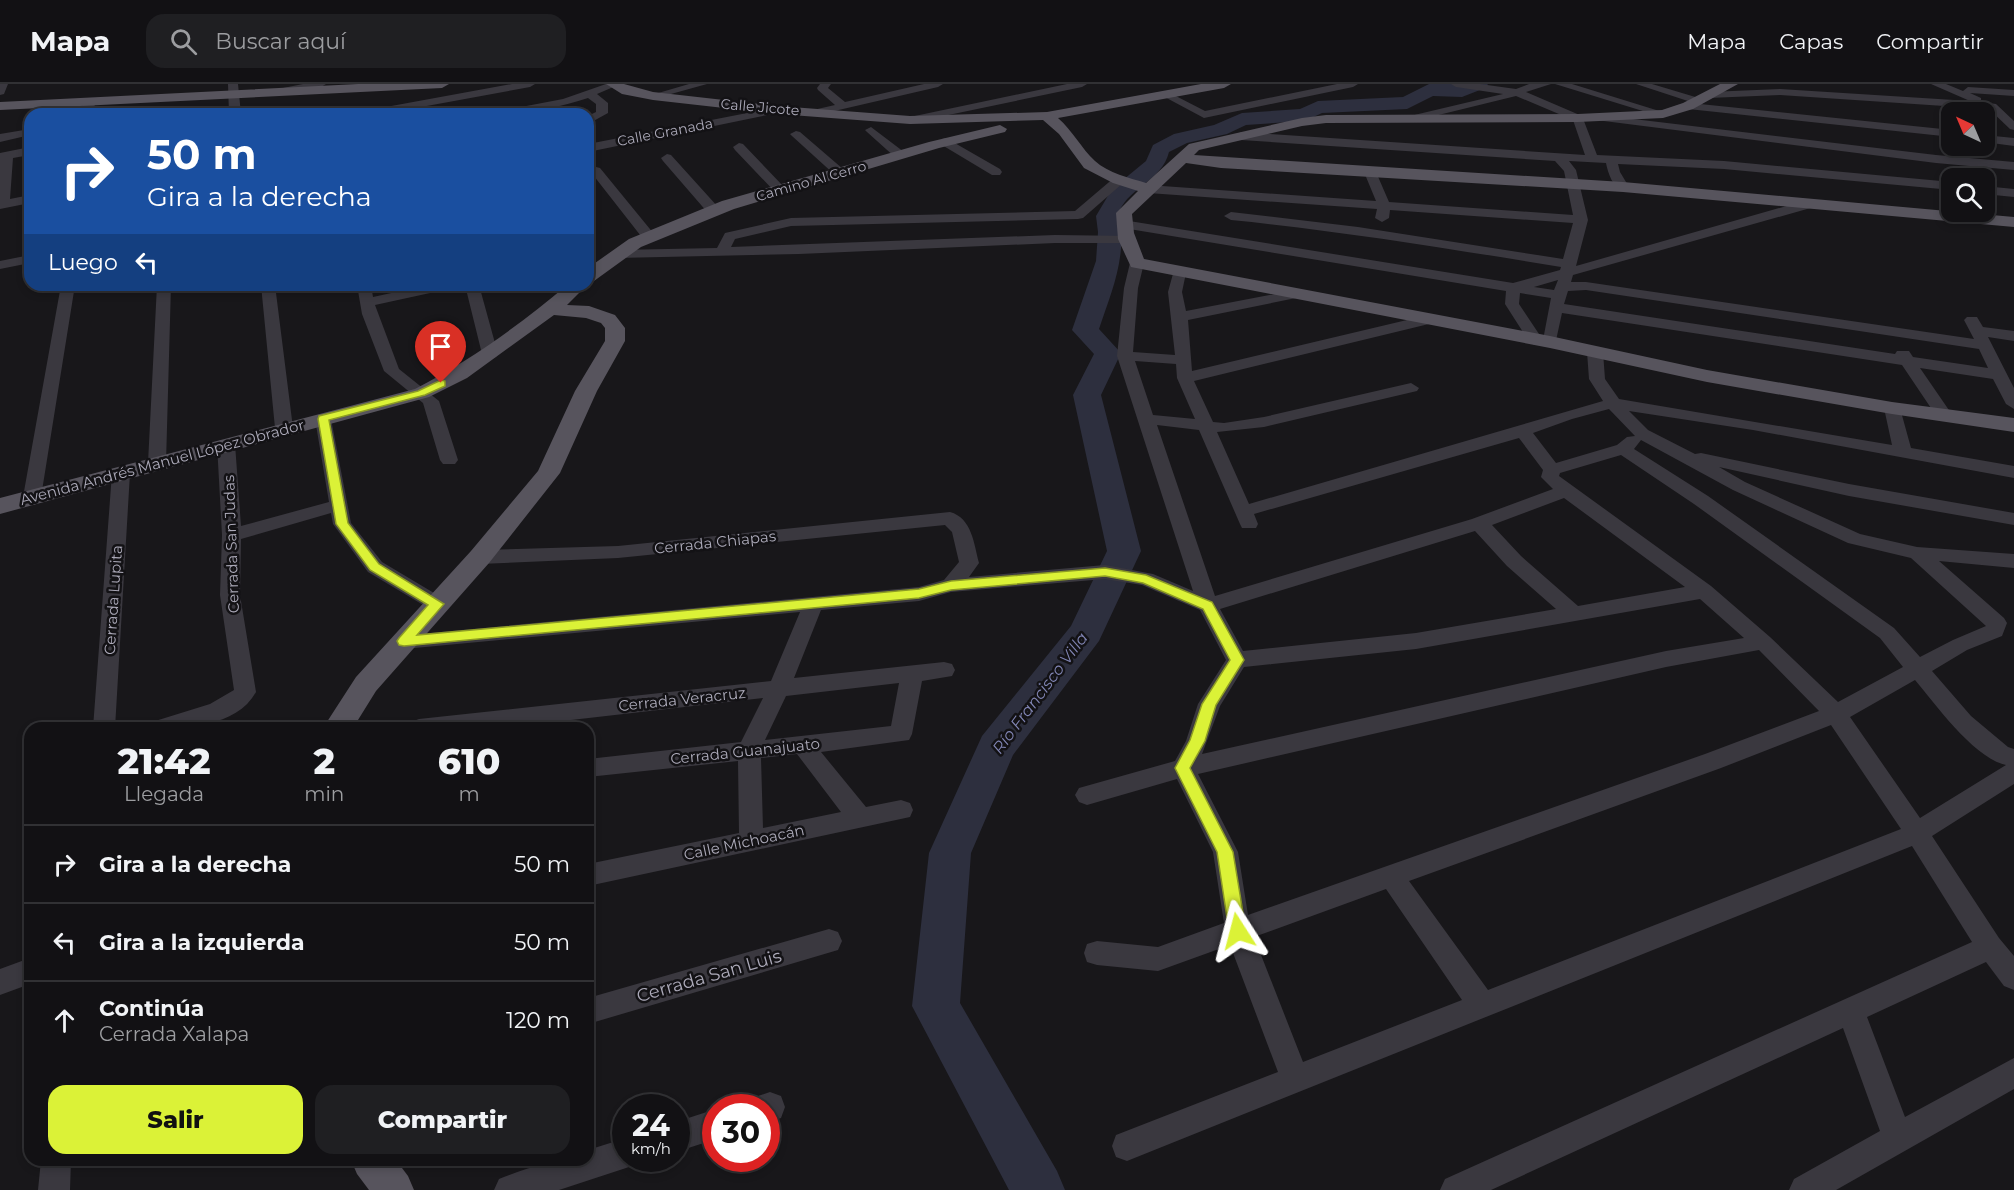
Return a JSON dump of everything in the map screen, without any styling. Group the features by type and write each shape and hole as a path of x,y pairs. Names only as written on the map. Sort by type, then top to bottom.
{"main road":[{"path":"0,106 89,108 233,89 282,91 442,84"},
{"name":"Calle Jicote","path":"613,84 627,91 653,96 778,110 910,120 1047,116"},
{"path":"1047,116 1170,90 1188,91 1220,84"},
{"path":"1727,85 1699,101 1663,114 1600,118 1326,119 1194,147 1124,213 1125,232 1137,263 1179,273 1245,283 1543,341 1707,376 1893,408 2014,425"},
{"path":"1047,116 1064,131 1090,165 1119,180 1148,189"},
{"name":"Camino Al Cerro","path":"594,272 617,254 649,237 716,222 780,190 946,142 1047,116"},
{"path":"1180,158 1221,163 1623,187 2014,222"},
{"path":"490,354 571,291"},
{"path":"341,722 366,684 480,557 548,473 586,391 615,340 615,328 608,319 589,312 550,309"},
{"name":"Avenida Andrés Manuel López Obrador","path":"0,506 284,428 422,393 460,374 490,354"},
{"path":"376,1166 394,1190"}],"street":[{"path":"0,92 3,84"},
{"path":"282,91 321,84"},
{"path":"389,108 464,90 530,84"},
{"path":"532,108 565,102 613,84"},
{"path":"653,96 702,84"},
{"path":"826,84 822,88 843,106"},
{"path":"817,112 938,84"},
{"path":"1014,84 1017,98"},
{"path":"910,120 1082,84"},
{"path":"1170,90 1204,115 1353,84"},
{"path":"1456,84 1516,92 1578,118 1592,158"},
{"path":"1414,117 1546,84"},
{"path":"1560,84 1663,114"},
{"path":"1641,84 1699,101 1840,124 1941,133"},
{"path":"1889,99 1892,84"},
{"path":"1936,84 1982,102"},
{"path":"233,89 235,108"},
{"path":"1699,101 1816,89 1889,99 1941,103"},
{"path":"1950,89 2014,93"},
{"path":"590,94 602,103 602,113 594,118"},
{"path":"1995,106 2014,109"},
{"path":"1995,109 2014,126"},
{"name":"Calle Granada","path":"594,147 778,110"},
{"path":"1600,118 1840,148 2014,166"},
{"path":"1840,124 1840,148"},
{"path":"871,130 900,155"},
{"path":"0,138 24,133"},
{"path":"796,134 839,172"},
{"path":"1241,136 1724,165 1941,185"},
{"path":"1995,139 2014,142"},
{"path":"946,142 996,172"},
{"path":"739,147 780,190"},
{"path":"24,152 3,156 1,205 24,200"},
{"path":"1543,341 1581,220 1570,170 1557,156"},
{"path":"667,158 716,222 722,250"},
{"path":"1611,158 1614,172 1623,187"},
{"path":"596,171 649,237"},
{"path":"1370,172 1384,205 1380,233"},
{"path":"716,222 815,222 1078,215 1119,180"},
{"path":"1148,189 1581,220"},
{"path":"1995,191 2014,193"},
{"path":"1213,239 1231,216 1246,207 1254,196"},
{"path":"1514,288 1562,286 1809,204"},
{"path":"1231,216 1294,221 1349,245 1514,288 1586,286 1877,328 1978,332 2014,336"},
{"path":"799,250 815,222"},
{"path":"617,254 799,250 1055,239 1125,232 1213,239 1349,245 1380,233 1562,286 1909,360 2000,375"},
{"path":"0,265 24,260"},
{"path":"1137,263 1131,288 1125,356 1134,389 1147,419 1208,605 1237,660"},
{"path":"1179,273 1174,292 1180,316 1185,378 1247,518 1523,431 1566,415 1613,403 1742,423 2014,472"},
{"path":"1514,288 1512,304 1543,341"},
{"path":"32,497 67,291"},
{"path":"157,463 164,291"},
{"path":"269,291 284,428"},
{"path":"366,291 369,314 392,371 431,401 449,460"},
{"path":"369,302 420,291"},
{"path":"474,291 490,354"},
{"path":"1180,316 1296,294"},
{"path":"1185,378 1428,320"},
{"path":"1877,328 1909,360 1945,416"},
{"path":"1978,332 2014,404"},
{"path":"1595,352 1597,379 1613,403 1642,434 1683,454 1738,486 1855,539 1917,553 2014,561"},
{"path":"1125,356 1184,360"},
{"path":"1147,419 1207,428 1224,428 1264,422 1411,388"},
{"path":"1893,408 1903,453"},
{"path":"323,419 342,524 375,567 437,604"},
{"path":"1523,431 1552,470"},
{"path":"1552,470 1623,449 1642,434"},
{"name":"Cerrada San Judas","path":"180,722 229,707 245,692 230,595 232,535 226,444"},
{"path":"1623,449 1701,500 1887,633 1963,722 2001,755 2014,758"},
{"path":"1683,454 1849,490 2014,519"},
{"path":"1552,470 1550,477 1566,491 1704,591 1763,642 1836,714 1882,779 1915,834 1990,948 2014,977"},
{"name":"Cerrada Lupita","path":"104,722 121,473"},
{"path":"1701,500 1738,486"},
{"path":"404,641 919,594 951,585 1105,572 1146,579 1208,605 1479,523 1566,491"},
{"path":"232,535 339,505"},
{"name":"Cerrada Chiapas","path":"480,557 618,552 951,518 961,530 969,563 951,585"},
{"path":"1479,523 1514,561 1574,614"},
{"path":"1097,953 1158,959 1713,761 1836,714 1960,645 1995,631 1998,623 1917,553"},
{"path":"1237,660 1416,641 1704,591"},
{"path":"751,841 749,750 779,688 814,603"},
{"path":"1087,795 1183,768 1666,658 1763,642"},
{"path":"1183,768 1197,741 1209,704 1237,660"},
{"name":"Cerrada Veracruz","path":"473,722 944,670"},
{"name":"Cerrada Guanajuato","path":"594,767 901,734 912,674"},
{"path":"802,744 860,818"},
{"path":"1183,768 1225,852 1238,931 1295,1079"},
{"path":"1127,1146 1915,834 2014,772"},
{"name":"Calle Michoacán","path":"594,874 901,810"},
{"path":"1391,876 1483,1006"},
{"name":"Cerrada San Luis","path":"594,1009 829,941"},
{"path":"1456,1190 1990,948"},
{"path":"0,982 24,973"},
{"path":"1851,1010 1898,1138"},
{"path":"1805,1190 2014,1073"},
{"path":"594,1163 612,1157"},
{"path":"54,1190 56,1166"},
{"path":"510,1190 585,1166"}],"waterway":[{"name":"Río Francisco Villa","path":"1038,1190 936,1006 950,853 996,747 1086,632 1124,551 1087,395 1108,353 1085,330 1108,261 1107,216 1120,194 1156,164 1160,149 1181,138 1220,130 1242,119 1305,115 1318,107 1407,103 1429,90 1462,91 1479,84"}],"route":[{"path":"441,383 422,393 323,419 342,524 375,567 437,604 404,641 919,594 951,585 1105,572 1146,579 1208,605 1237,660 1209,704 1197,741 1183,768 1225,852 1238,931"}]}
